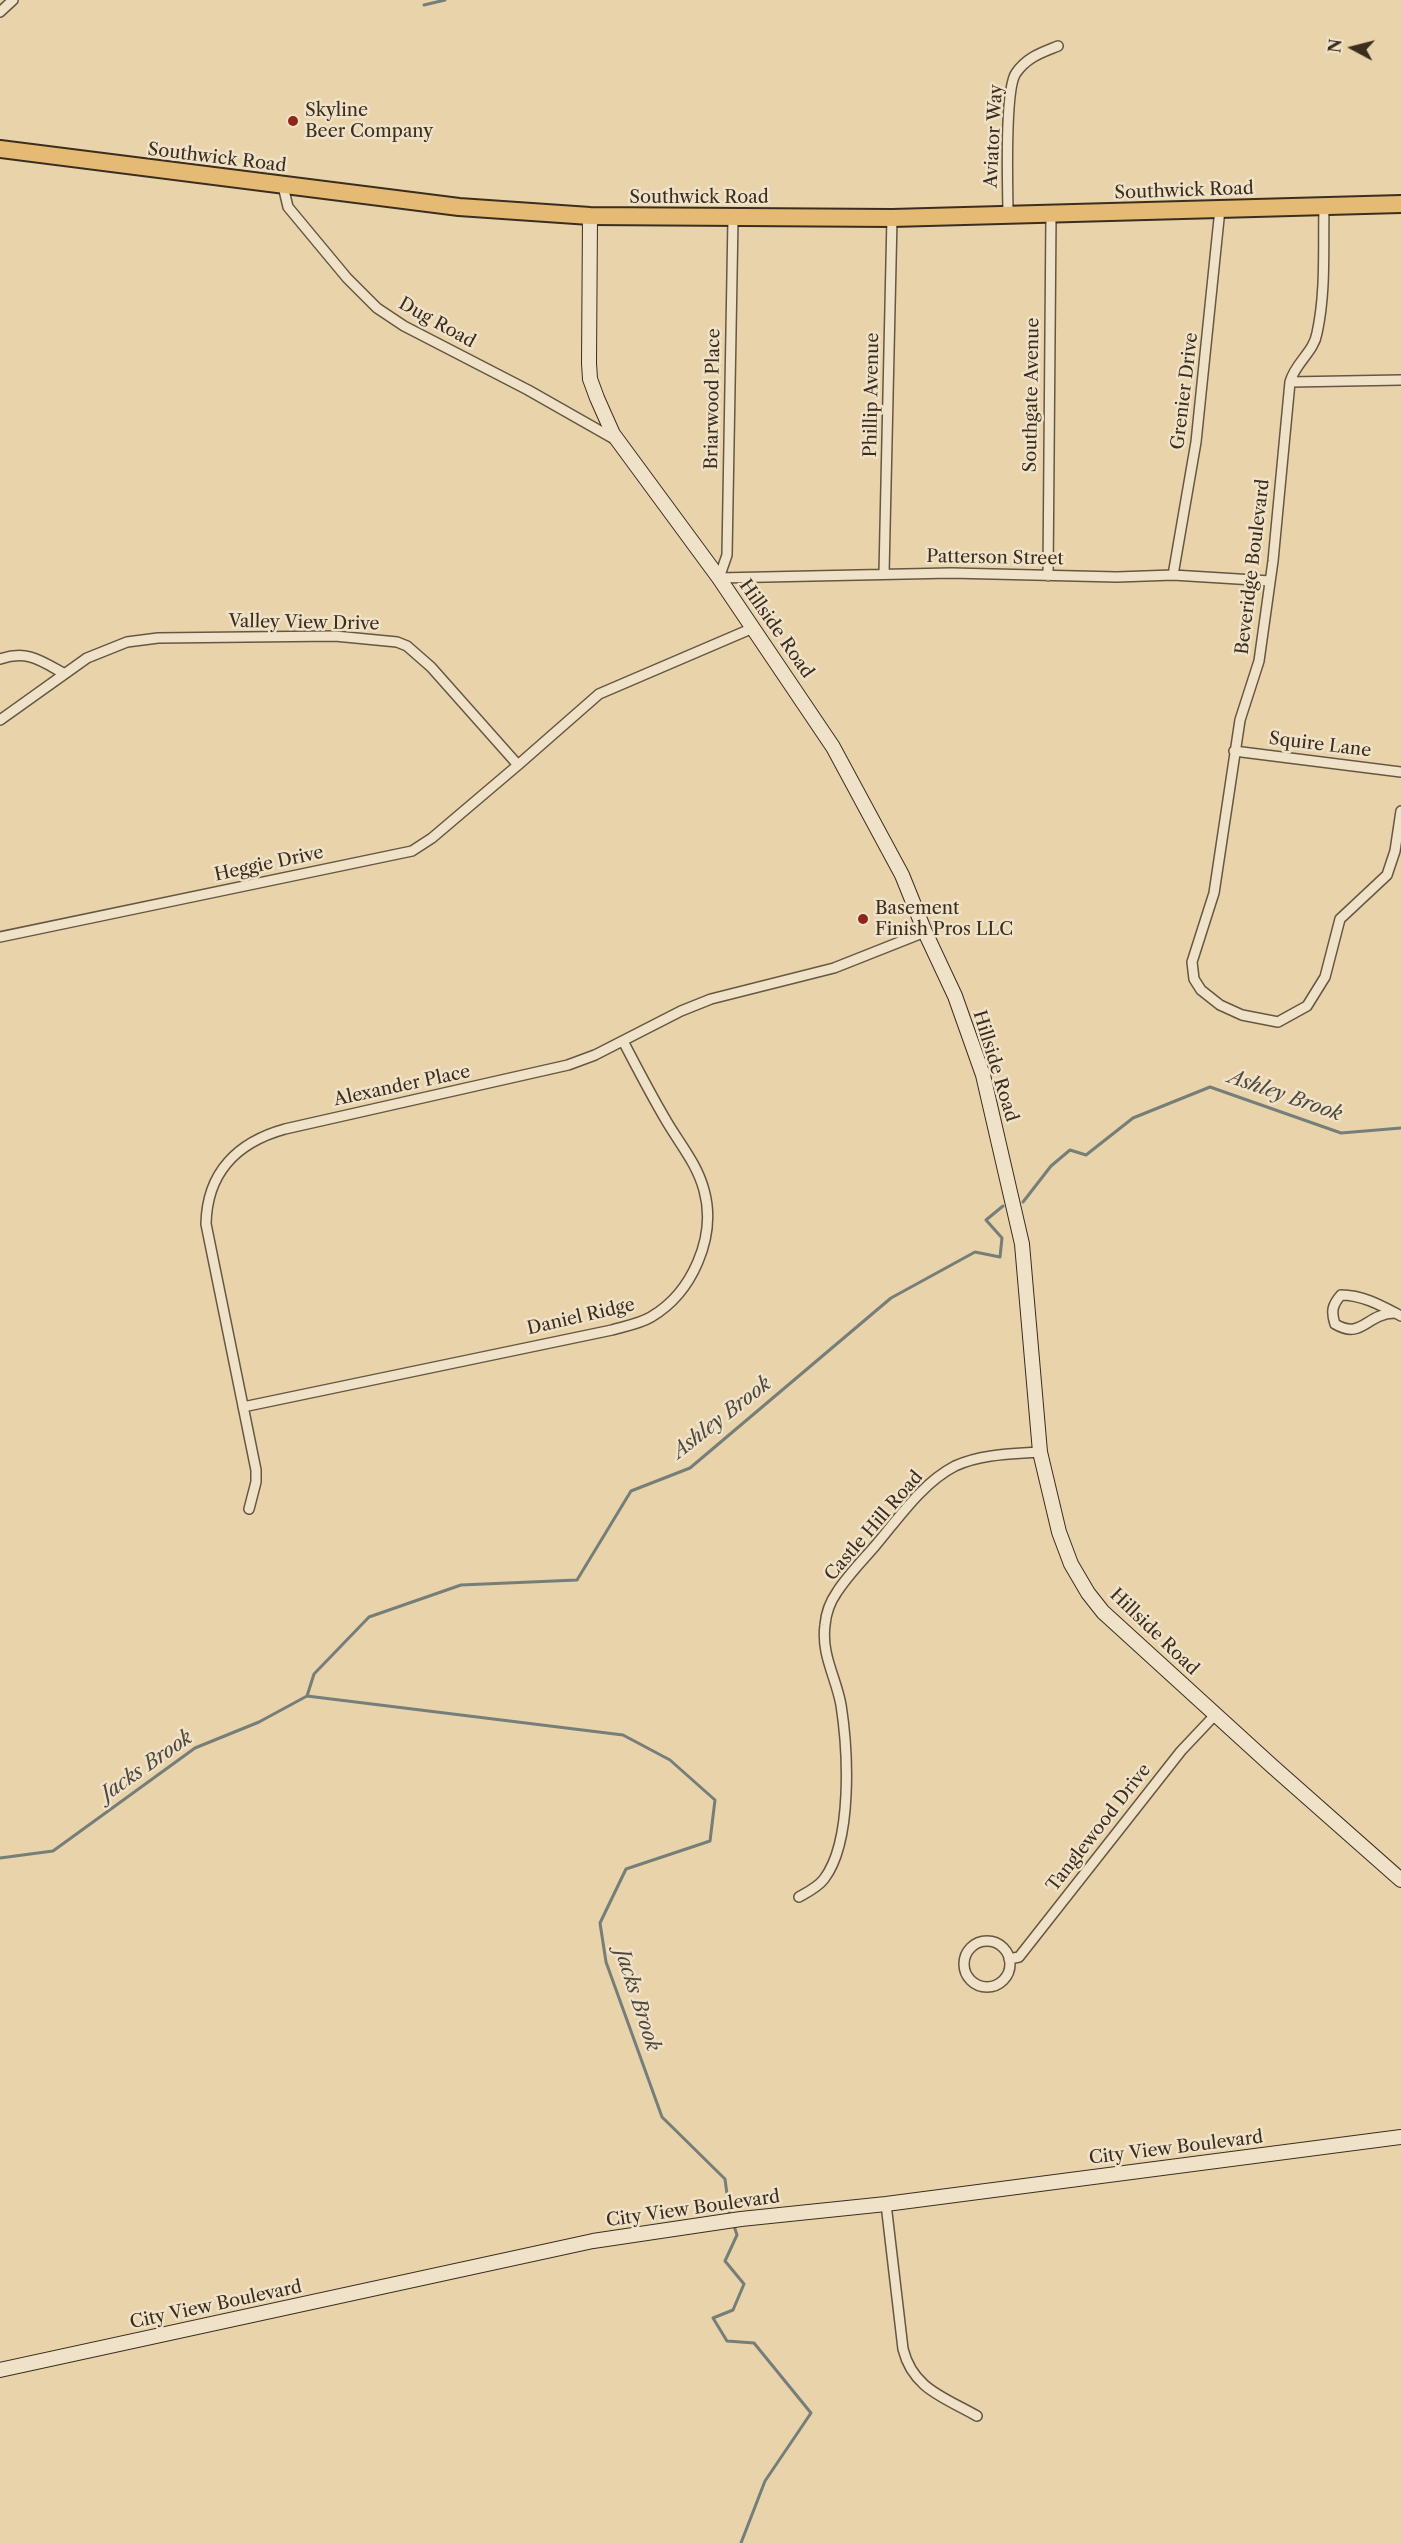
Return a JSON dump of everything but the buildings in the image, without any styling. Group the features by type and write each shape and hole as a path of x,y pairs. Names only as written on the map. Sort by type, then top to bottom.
{"highway":[{"name":"Southwick Road","path":"0,149 489,210 590,216 733,219 892,218 1401,204"}],"street":[{"path":"0,12 13,0"},
{"name":"Aviator Way","path":"1008,216 1009,108 1014,75 1029,58 1058,46"},
{"name":"Dug Road","path":"283,186 288,207 346,278 377,308 404,326 528,390 618,441"},
{"name":"Beveridge Boulevard","path":"1323,206 1322,290 1317,334 1314,343 1293,372 1290,382 1270,581 1259,661 1240,720 1214,893 1194,954 1192,968 1194,979 1205,994 1220,1005 1242,1015 1278,1022 1307,1006 1325,977 1340,919 1387,875 1395,851 1401,811"},
{"name":"Grenier Drive","path":"1173,575 1197,442 1220,209"},
{"name":"Southgate Avenue","path":"1048,576 1051,215"},
{"name":"Hillside Road","path":"590,216 588,340 590,379 604,416 618,441 719,578 806,704 844,767 897,865 955,996 983,1075 1018,1225 1040,1452 1059,1532 1071,1564 1088,1593 1103,1612 1401,1880"},
{"name":"Phillip Avenue","path":"884,573 892,218"},
{"name":"Briarwood Place","path":"719,578 727,555 733,219"},
{"path":"1290,382 1401,380"},
{"name":"Patterson Street","path":"719,578 884,573 1048,576 1173,575 1270,581"},
{"path":"518,765 599,694 753,628"},
{"name":"Valley View Drive","path":"0,720 87,658 127,642 158,638 335,636 397,642 407,646 431,667 518,765"},
{"path":"0,659 11,656 34,656 63,673"},
{"name":"Squire Lane","path":"1234,751 1401,772"},
{"name":"Heggie Drive","path":"0,937 412,850 432,838 518,765"},
{"name":"Alexander Place","path":"249,1509 256,1476 207,1230 207,1211 211,1193 230,1160 248,1144 268,1134 543,1073 581,1061 681,1011 711,999 834,968 925,932"},
{"name":"Daniel Ridge","path":"243,1407 612,1330 649,1318 671,1301 689,1280 700,1255 706,1230 707,1203 696,1167 667,1122 623,1041"},
{"path":"1341,1295 1354,1295 1398,1315 1381,1313 1362,1327 1345,1330 1335,1324 1332,1313 1334,1303 1341,1295"},
{"name":"Castle Hill Road","path":"799,1897 823,1880 831,1866 838,1844 846,1794 846,1753 840,1703 824,1648 825,1623 830,1604 852,1573 938,1477 971,1460 1040,1452"},
{"name":"Tanglewood Drive","path":"1009,1959 1019,1957 1181,1751 1215,1715"},
{"name":"Tanglewood Drive","path":"988,1941 1002,1946 1009,1959 1007,1974 997,1984 989,1987 969,1979 964,1965 968,1950 973,1945 988,1941"},
{"name":"City View Boulevard","path":"0,2370 593,2241 741,2219 886,2204 1401,2137"},
{"path":"886,2204 903,2349 908,2365 921,2383 977,2416"}],"waterway":[{"path":"424,5 445,0"},
{"name":"Ashley Brook","path":"1023,1202 1051,1166 1070,1150 1086,1155 1133,1118 1210,1087 1341,1133 1401,1128"},
{"name":"Ashley Brook","path":"307,1696 314,1674 369,1617 461,1585 577,1580 631,1491 690,1468 891,1298 975,1252 1000,1257 1002,1238 986,1220 1003,1206"},
{"name":"Jacks Brook","path":"0,1858 53,1851 195,1748 259,1722 307,1696 623,1735 670,1760 715,1800 710,1841 626,1869 600,1923 606,1962 662,2117 725,2179 730,2217"},
{"name":"Jacks Brook","path":"733,2223 737,2235 725,2261 744,2284 733,2310 713,2318 727,2341 754,2343 811,2413 765,2481 741,2543"}],"place":[{"name":"Skyline Beer Company","path":"293,121"},
{"name":"Basement Finish Pros LLC","path":"863,919"}]}
